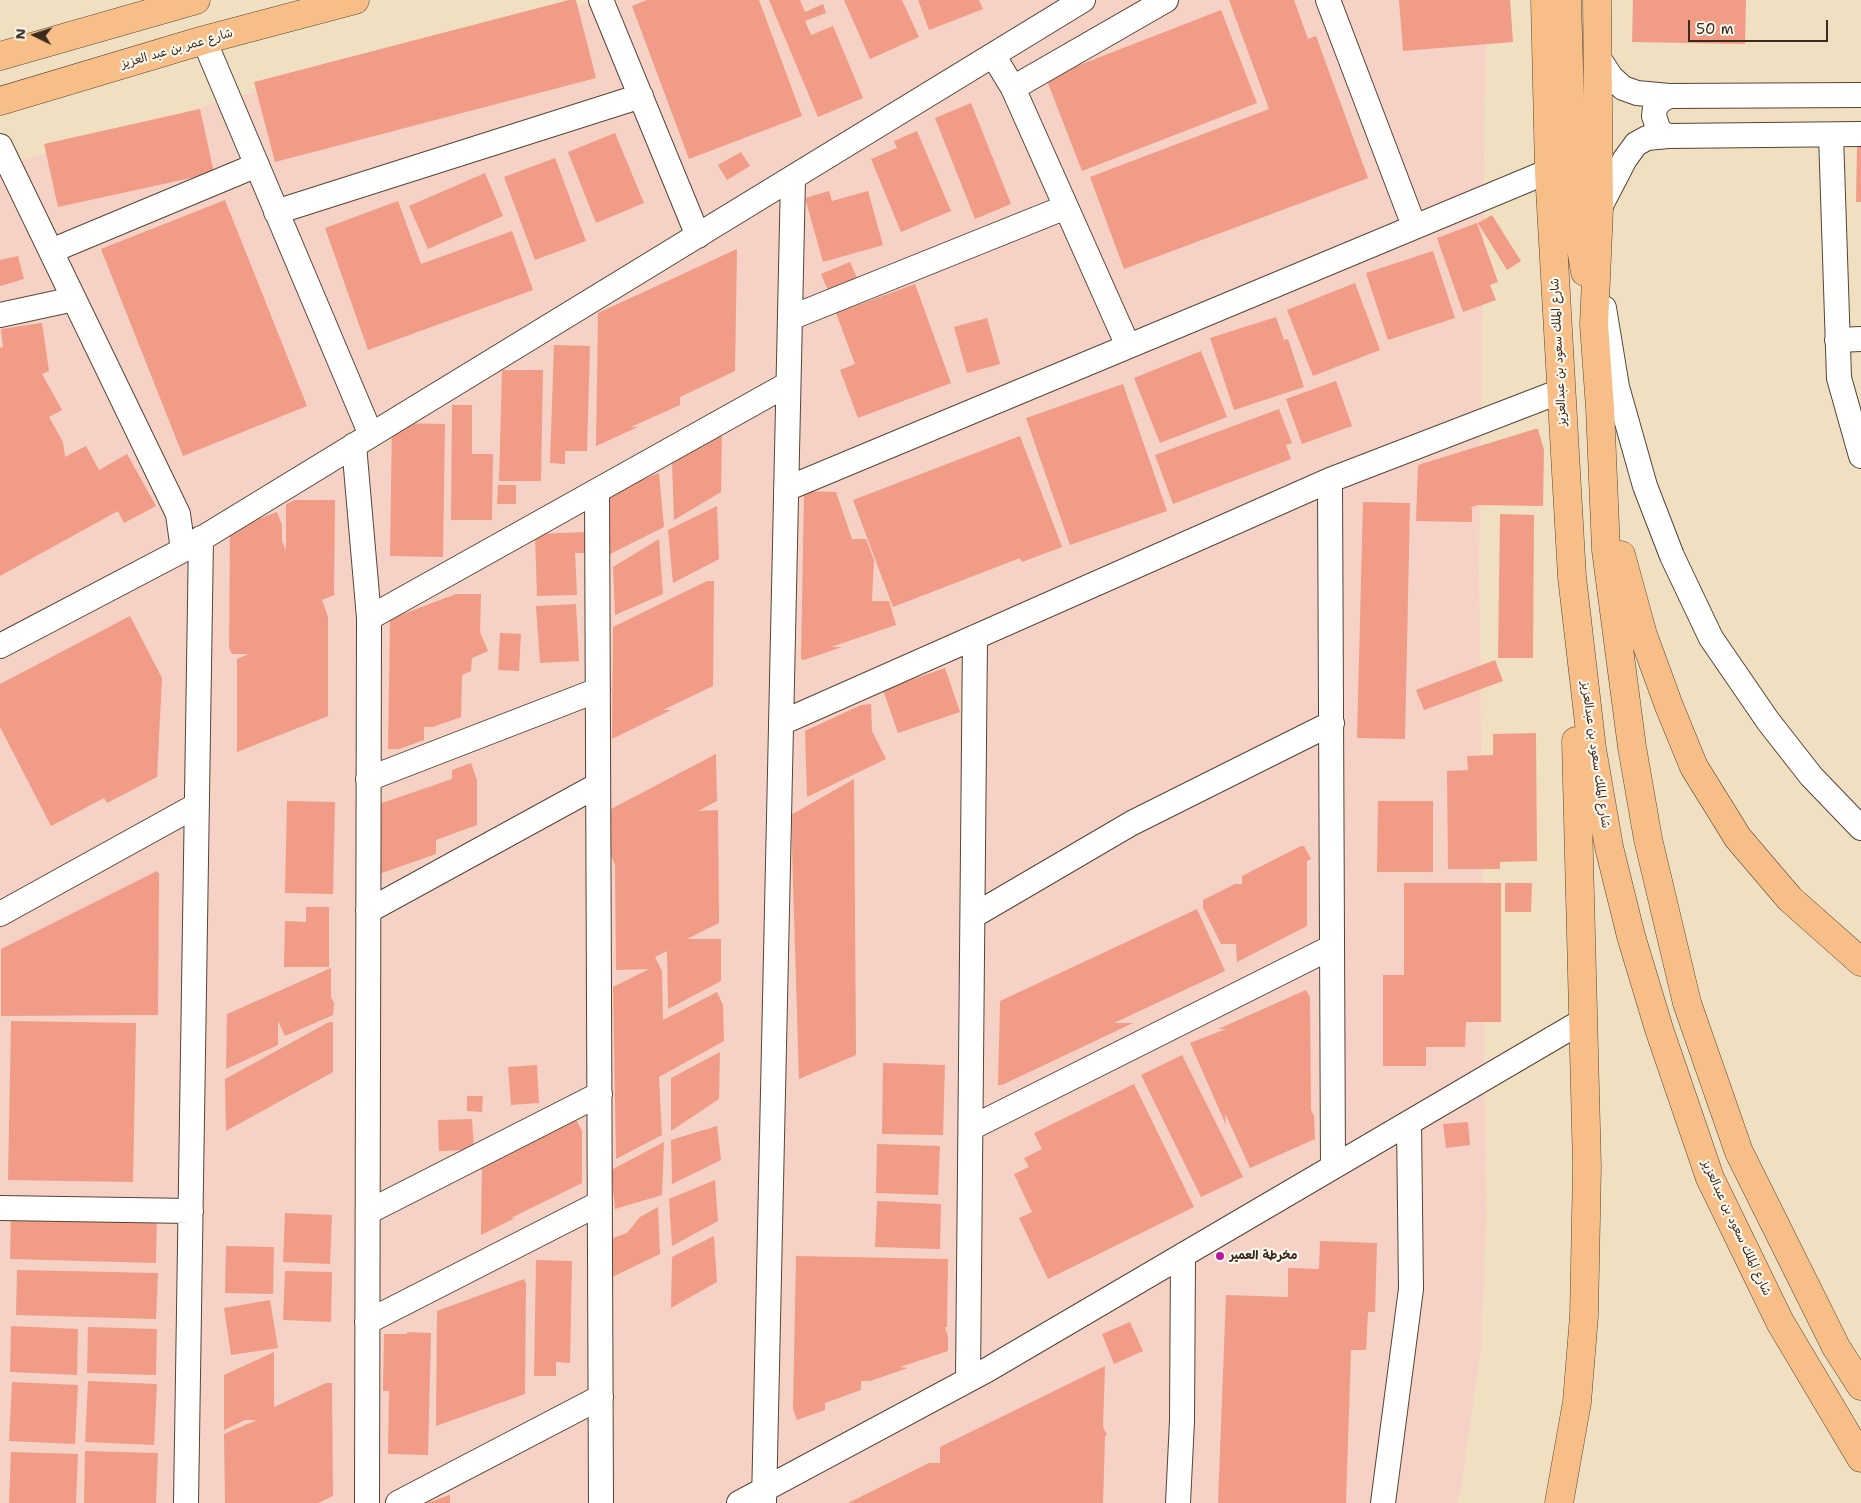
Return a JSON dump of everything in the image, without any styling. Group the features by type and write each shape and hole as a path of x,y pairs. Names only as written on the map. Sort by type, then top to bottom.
{"main road":[{"path":"0,56 196,0"},
{"name":"شارع عمر بن عبد العزيز","path":"0,101 204,40 355,0"},
{"path":"1594,325 1599,209 1597,0"},
{"path":"1550,4 1573,200 1594,325 1600,408 1606,550 1632,747 1648,839 1686,1003 1739,1152 1836,1347 1861,1386"},
{"name":"شارع الملك سعود بن عبدالعزيز","path":"1550,4 1549,170 1572,578 1592,749 1609,847 1631,936 1710,1178 1780,1322 1861,1458"},
{"path":"1600,408 1608,484 1622,560 1643,635 1694,767 1738,838 1790,899 1861,962"},
{"path":"1559,1503 1577,1402 1584,1316 1587,1167 1572,578"}],"street":[{"path":"283,19 322,0"},
{"path":"601,0 698,236"},
{"path":"0,646 192,544 1083,0"},
{"path":"1013,88 1166,0"},
{"path":"1328,0 1414,226"},
{"path":"204,40 276,212 362,440 369,618 367,1503"},
{"path":"993,55 1013,88 1128,346"},
{"path":"1598,57 1611,77 1623,88 1637,93 1669,96 1861,95"},
{"path":"276,212 641,96"},
{"path":"1668,136 1659,130 1654,116 1655,108 1660,101 1669,96"},
{"path":"1599,209 1625,159 1636,144 1647,138 1668,136 1861,134"},
{"path":"1831,135 1839,378 1861,456"},
{"path":"0,146 192,544 197,805 186,1503"},
{"path":"51,251 257,165"},
{"path":"786,489 1549,170"},
{"path":"764,1496 793,178"},
{"path":"790,318 1066,207"},
{"path":"1598,250 1606,322 1617,387 1645,486 1672,556 1711,638 1768,721 1812,776 1861,828"},
{"path":"0,315 74,299"},
{"path":"1837,340 1861,339"},
{"path":"369,618 788,384"},
{"path":"781,723 1330,480 1561,391"},
{"path":"1330,480 1333,1167"},
{"path":"597,491 601,1503"},
{"path":"968,1380 975,637"},
{"path":"368,779 598,690"},
{"path":"972,916 1132,823 1332,722"},
{"path":"368,911 598,785"},
{"path":"0,914 197,805"},
{"path":"970,1128 1332,948"},
{"path":"740,1503 764,1496 968,1380 1584,1020"},
{"path":"368,1212 600,1094"},
{"path":"1383,1503 1411,1289 1409,1122"},
{"path":"367,1322 600,1203"},
{"path":"0,1208 191,1211"},
{"path":"1178,1503 1182,1421 1183,1255"},
{"path":"398,1503 601,1397"}],"shaded area":[{"path":"599,0 1486,0 1479,568 1486,1217 1481,1347 1461,1487 1457,1503 0,1503 0,167 221,101"}],"building":[{"path":"569,0 576,0 596,78 275,162 254,82"},
{"path":"647,0 759,0 802,116 689,159 632,6"},
{"path":"769,0 800,0 805,12 823,4 826,13 805,21 811,35 833,26 863,98 818,117"},
{"path":"844,0 902,0 919,37 870,59"},
{"path":"918,0 979,0 983,9 929,30"},
{"path":"1229,0 1294,0 1308,39 1316,36 1368,178 1124,269 1090,177 1269,109"},
{"path":"1399,0 1510,0 1513,42 1403,51"},
{"path":"1633,0 1746,0 1745,44 1632,42"},
{"path":"1221,10 1257,103 1082,171 1046,78"},
{"path":"971,103 1011,204 975,219 935,118"},
{"path":"200,109 214,173 58,207 44,144"},
{"path":"917,131 951,211 901,232 871,159 897,148 894,141"},
{"path":"615,133 644,203 596,223 568,152"},
{"path":"1857,147 1861,147 1861,202 1856,202"},
{"path":"741,152 750,166 727,180 718,165"},
{"path":"555,158 586,241 535,260 504,177"},
{"path":"485,173 503,216 428,249 409,206"},
{"path":"829,191 832,201 868,191 883,245 823,262 805,198"},
{"path":"225,200 307,406 183,456 101,249"},
{"path":"398,201 421,264 512,231 533,290 368,350 325,228"},
{"path":"1492,215 1521,261 1507,270 1478,223"},
{"path":"1477,223 1498,282 1490,285 1496,300 1463,312 1437,238"},
{"path":"737,249 735,371 680,397 680,405 631,427 638,427 596,446 598,313"},
{"path":"1433,251 1455,318 1388,340 1366,273"},
{"path":"18,256 24,279 0,286 0,260"},
{"path":"850,262 858,280 829,293 821,274"},
{"path":"1355,283 1380,350 1313,376 1287,310"},
{"path":"915,284 951,383 858,418 840,370 855,364 836,313"},
{"path":"1276,317 1284,340 1288,339 1304,387 1234,410 1210,338"},
{"path":"987,318 1000,364 967,373 954,327"},
{"path":"42,323 49,371 42,374 62,410 49,417 63,442 65,457 86,446 99,470 127,454 156,506 124,523 118,511 0,576 0,348 3,347 1,329"},
{"path":"554,345 590,346 587,451 565,451 565,464 550,463"},
{"path":"1201,351 1227,417 1160,443 1134,378"},
{"path":"502,370 543,370 541,481 499,481"},
{"path":"1336,381 1352,426 1302,444 1286,399"},
{"path":"1123,384 1167,511 1070,545 1026,418"},
{"path":"452,405 472,405 472,454 493,454 492,520 451,520"},
{"path":"1279,409 1292,443 1286,445 1291,459 1173,504 1155,455"},
{"path":"392,423 445,424 443,557 390,556"},
{"path":"1538,429 1544,450 1543,506 1478,505 1469,508 1472,508 1472,522 1416,521 1418,465"},
{"path":"722,431 721,492 674,520 672,463"},
{"path":"1020,436 1062,547 1022,562 1020,558 893,607 853,500"},
{"path":"659,473 664,527 610,554 608,493"},
{"path":"498,485 516,485 516,504 497,504"},
{"path":"804,491 836,492 852,539 866,539 874,560 872,601 889,601 896,625 831,647 842,647 804,660 801,659"},
{"path":"295,500 335,500 334,595 322,600 328,617 328,716 237,752 237,659 249,654 232,654 229,648 230,530 277,512 282,525 282,541 286,551 286,504"},
{"path":"1363,502 1410,503 1405,739 1357,738"},
{"path":"717,506 719,559 673,583 668,530"},
{"path":"1500,514 1534,515 1533,658 1498,658"},
{"path":"585,532 586,553 575,553 577,595 537,596 535,534"},
{"path":"659,539 663,594 615,615 613,567"},
{"path":"707,581 714,581 713,686 663,710 671,710 612,739 613,627"},
{"path":"456,594 481,594 480,632 488,651 472,658 471,671 462,675 461,717 433,727 424,727 424,740 399,749 388,749 390,619"},
{"path":"576,604 579,661 540,663 536,606"},
{"path":"130,616 162,678 157,777 107,803 104,798 51,826 0,727 0,684"},
{"path":"500,633 521,634 519,671 498,670"},
{"path":"1495,660 1503,681 1424,710 1416,690"},
{"path":"945,668 960,712 898,733 883,690"},
{"path":"871,704 872,731 886,759 807,797 805,731 861,705"},
{"path":"1536,733 1537,861 1500,862 1500,869 1448,869 1447,771 1468,770 1467,756 1493,755 1493,734"},
{"path":"716,754 717,801 698,811 718,810 719,923 687,939 721,939 721,981 668,1009 667,951 655,957 662,971 663,1020 717,992 723,1005 724,1041 659,1077 662,1135 616,1159 613,987 649,969 616,970 615,865 611,855 611,809"},
{"path":"471,763 477,780 477,825 436,840 436,854 379,874 379,804 452,779 452,770"},
{"path":"854,779 856,1055 799,1079 791,815"},
{"path":"287,801 335,802 333,894 285,893"},
{"path":"1378,801 1433,801 1433,872 1377,872"},
{"path":"1304,846 1311,859 1307,861 1307,926 1237,962 1236,944 1221,944 1203,908 1203,900 1235,884 1242,884 1242,876"},
{"path":"157,871 159,874 158,1015 1,1016 1,949"},
{"path":"1404,883 1501,883 1501,1022 1466,1022 1465,1047 1426,1047 1426,1066 1383,1066 1383,975 1404,975"},
{"path":"1505,883 1532,883 1531,912 1505,912"},
{"path":"306,907 329,907 329,967 284,967 285,921 306,922"},
{"path":"1197,909 1225,971 1114,1023 1133,1023 1002,1085 998,1085 1000,1001"},
{"path":"331,968 331,997 334,1003 333,1015 285,1036 278,1021 278,1045 226,1069 227,1014"},
{"path":"1306,990 1310,997 1311,1110 1314,1116 1315,1139 1250,1168 1225,1113 1226,1125 1190,1043 1226,1029 1218,1029"},
{"path":"11,1021 136,1023 133,1182 8,1180"},
{"path":"329,1022 333,1022 333,1072 226,1131 225,1079"},
{"path":"720,1052 719,1099 671,1131 671,1078"},
{"path":"1182,1055 1243,1177 1201,1197 1141,1075"},
{"path":"883,1063 945,1065 943,1135 882,1134"},
{"path":"537,1065 539,1103 511,1105 508,1067"},
{"path":"1134,1084 1194,1207 1048,1279 1019,1218 1032,1212 1014,1174 1029,1167 1024,1158 1042,1149 1034,1133"},
{"path":"467,1096 483,1096 482,1112 467,1111"},
{"path":"575,1117 582,1131 582,1183 481,1235 482,1161"},
{"path":"472,1119 474,1150 439,1151 438,1120"},
{"path":"1468,1122 1470,1145 1446,1148 1443,1124"},
{"path":"717,1126 721,1160 672,1184 671,1140"},
{"path":"664,1142 662,1195 615,1209 611,1170"},
{"path":"877,1144 940,1146 938,1195 876,1193"},
{"path":"715,1180 718,1221 672,1246 669,1199"},
{"path":"877,1201 941,1204 940,1249 875,1247"},
{"path":"658,1207 660,1254 610,1278 610,1239 627,1233 640,1217"},
{"path":"11,1213 157,1216 156,1263 10,1259"},
{"path":"285,1213 332,1215 330,1264 283,1262"},
{"path":"714,1236 717,1282 671,1308 672,1257"},
{"path":"1320,1241 1377,1243 1375,1312 1368,1312 1366,1350 1351,1350 1346,1503 1218,1503 1226,1295 1288,1297 1288,1268 1319,1269"},
{"path":"226,1246 274,1247 273,1294 225,1293"},
{"path":"796,1256 948,1259 947,1327 945,1327 948,1337 948,1351 900,1367 908,1368 870,1381 861,1381 861,1390 825,1403 825,1410 797,1420 793,1409"},
{"path":"536,1260 572,1261 570,1363 556,1362 556,1376 534,1376"},
{"path":"17,1270 158,1273 156,1319 16,1315"},
{"path":"285,1271 332,1272 331,1322 283,1320"},
{"path":"524,1279 526,1284 525,1394 436,1426 437,1311"},
{"path":"270,1300 278,1348 231,1355 224,1308"},
{"path":"1130,1322 1143,1351 1114,1364 1102,1334"},
{"path":"11,1326 78,1329 77,1375 10,1372"},
{"path":"88,1327 157,1329 156,1375 87,1373"},
{"path":"407,1332 431,1333 428,1455 388,1454 389,1391 383,1391 384,1334 407,1334"},
{"path":"274,1352 274,1407 326,1383 332,1383 333,1496 318,1503 225,1503 224,1434 257,1420 245,1420 224,1430 224,1375"},
{"path":"1105,1366 1103,1427 1107,1435 1105,1436 1103,1503 848,1503 929,1463 940,1463 940,1447"},
{"path":"88,1381 157,1384 154,1445 85,1442"},
{"path":"12,1382 78,1385 75,1444 9,1441"},
{"path":"85,1451 158,1453 156,1503 84,1503"},
{"path":"11,1452 78,1454 76,1503 9,1503"},
{"path":"450,1495 450,1503 427,1503"}],"place":[{"name":"مخرطة العمير","path":"1220,1256"}]}
